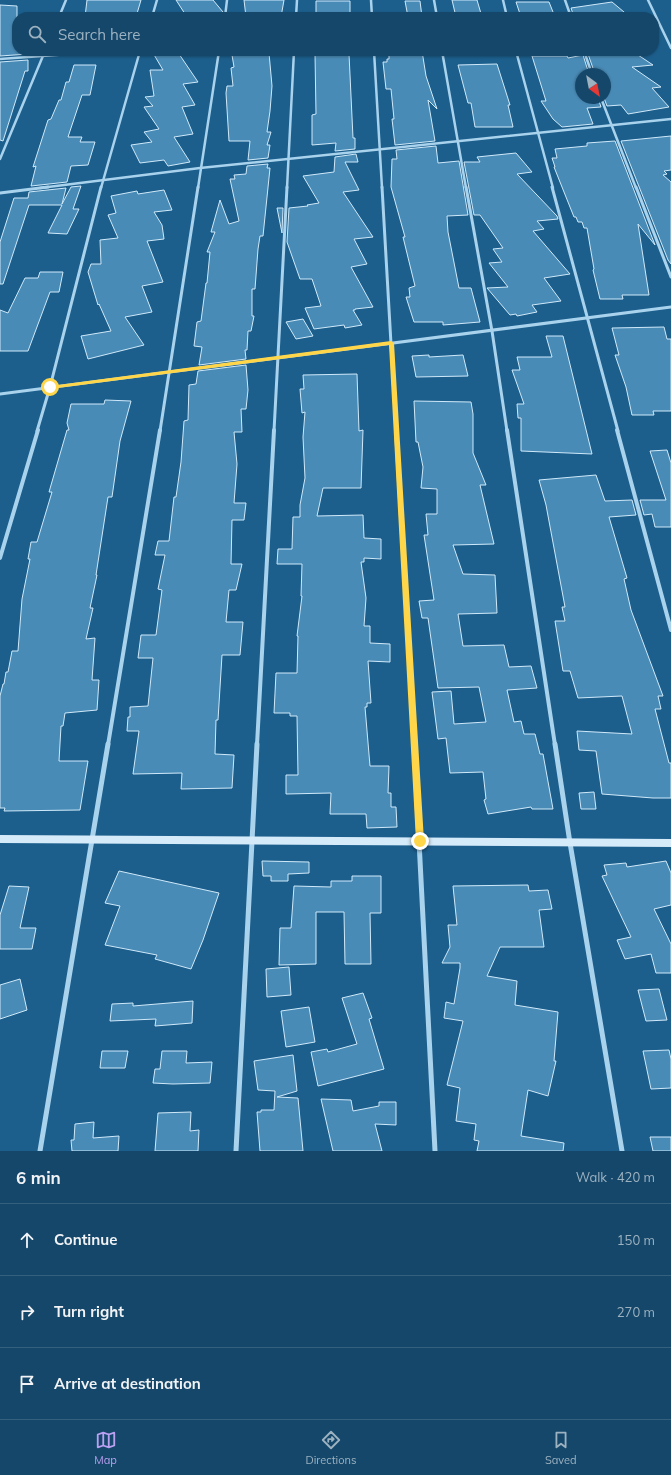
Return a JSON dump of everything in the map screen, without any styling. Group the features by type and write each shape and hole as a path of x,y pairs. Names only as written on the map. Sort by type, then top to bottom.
{"street":[{"path":"61,12 66,0"},
{"path":"153,12 157,0"},
{"path":"226,12 227,0"},
{"path":"296,0 296,12"},
{"path":"371,0 372,12"},
{"path":"434,0 436,12"},
{"path":"502,0 506,12"},
{"path":"565,0 570,12"},
{"path":"648,0 654,12"},
{"path":"659,23 671,48"},
{"path":"0,59 32,56"},
{"path":"0,160 43,56"},
{"path":"0,558 50,387 139,56"},
{"path":"40,1151 170,372 218,56"},
{"path":"236,1151 251,841 279,358 294,56"},
{"path":"374,56 420,841 435,1151"},
{"path":"443,56 492,331 570,842 622,1151"},
{"path":"517,56 671,630"},
{"path":"586,56 590,68"},
{"path":"603,104 671,277"},
{"path":"0,193 200,168 380,151 671,118"},
{"path":"0,394 671,307"},
{"path":"0,839 671,843"}],"building":[{"path":"87,0 141,0 137,12 86,12"},
{"path":"176,0 213,0 223,12 184,12"},
{"path":"244,0 284,0 282,12 245,12"},
{"path":"452,0 477,0 481,12 455,12"},
{"path":"316,1 350,1 350,12 316,12"},
{"path":"405,1 420,1 421,12 407,12"},
{"path":"516,2 549,2 553,12 519,12"},
{"path":"612,2 624,12 572,12 571,8"},
{"path":"0,5 17,6 17,12 12,12 12,55 0,56"},
{"path":"155,56 180,56 198,82 183,84 195,105 182,107 193,134 174,137 190,162 168,166 164,160 140,163 131,145 152,142 144,132 159,129 144,107 153,106 145,97 154,96 150,70 163,70"},
{"path":"232,56 269,56 272,86 267,132 271,132 267,145 270,145 268,158 248,160 250,141 229,141 226,93 227,86 233,86 231,68 234,67"},
{"path":"315,56 349,56 353,138 355,138 355,149 335,151 336,143 312,145 312,115 316,114"},
{"path":"389,56 423,56 426,76 437,109 428,100 435,141 395,145 391,89 386,89 383,62 387,62 387,59 389,59"},
{"path":"532,56 567,56 568,58 583,56 587,68 575,68 575,104 600,104 601,107 587,108 593,124 562,127 553,119 541,101 546,101"},
{"path":"589,56 640,56 653,65 632,67 661,87 652,88 669,107 628,114 621,105 607,106 606,104 611,104 611,68 593,68"},
{"path":"28,60 28,71 25,71 3,141 0,140 0,62"},
{"path":"497,64 510,105 508,105 513,127 475,127 471,103 468,103 458,65"},
{"path":"74,65 96,65 90,95 82,95 68,137 82,137 80,142 95,142 88,165 71,166 67,182 31,186 36,166 33,167 48,120 51,119 59,100 61,100 66,82 69,82"},
{"path":"671,136 671,170 664,171 667,174 663,175 671,182 671,264 668,260 621,141"},
{"path":"615,141 655,245 638,224 649,295 622,295 623,299 600,299 593,270 587,228 584,228 582,222 578,222 576,217 574,217 554,167 552,158 557,158 555,149 587,146 587,143"},
{"path":"436,146 438,163 459,161 468,215 447,216 448,232 459,288 471,288 480,322 443,325 443,322 414,322 406,297 410,297 409,288 415,286 403,237 405,237 391,187 392,159 397,159 396,150"},
{"path":"516,153 532,172 517,174 557,216 558,219 537,221 544,229 533,231 570,274 544,278 561,301 532,305 537,312 517,316 516,314 510,315 487,288 508,287 489,263 502,262 493,249 503,248 480,215 474,215 464,162 480,162 477,157"},
{"path":"356,154 358,162 345,162 359,190 343,192 373,237 354,239 367,264 351,267 373,307 353,310 362,325 345,328 344,325 314,329 305,308 321,306 312,279 300,279 287,242 289,208 319,203 303,176 334,172 335,157"},
{"path":"268,164 267,168 270,168 263,236 260,236 258,249 255,289 252,289 252,316 254,316 251,331 248,331 247,350 245,350 246,359 199,365 202,347 194,346 197,322 201,321 210,252 207,252 215,232 211,232 220,200 229,224 239,221 230,179 235,179 234,175 246,174 247,166"},
{"path":"81,186 73,209 79,209 67,234 48,233 62,205 29,205 3,284 0,284 0,242 14,198 28,198 29,192 66,188 62,204 71,187"},
{"path":"164,190 172,210 154,212 162,225 164,239 147,241 163,282 142,286 152,312 125,317 144,345 88,359 81,336 111,331 99,304 98,305 88,272 91,264 101,264 100,240 118,238 108,215 116,213 111,196 137,191 138,194"},
{"path":"277,208 283,208 282,233"},
{"path":"40,272 63,272 59,292 50,292 28,351 0,351 0,310 8,313 25,278 38,278"},
{"path":"303,319 313,336 296,339 286,322"},
{"path":"664,327 667,339 671,339 671,411 653,411 654,415 632,415 626,387 615,355 619,355 612,328"},
{"path":"546,336 563,336 592,454 521,451 521,418 518,418 517,404 524,404 512,370 520,370 517,357 552,357"},
{"path":"429,355 429,357 463,355 468,376 416,377 412,356"},
{"path":"246,365 248,390 246,409 241,409 242,432 234,432 237,464 234,503 246,503 244,520 232,520 231,564 242,564 236,590 229,590 226,622 243,622 240,655 222,655 218,720 216,720 215,754 234,755 232,788 181,789 182,773 133,774 139,731 127,731 128,717 130,717 130,707 148,706 153,658 138,658 141,635 156,635 162,590 158,589 165,555 155,555 158,541 169,541 174,497 176,497 181,462 184,421 188,420 189,385 196,384 198,371"},
{"path":"357,374 359,431 363,430 361,488 323,488 317,516 363,515 364,538 381,539 381,559 364,558 364,562 361,562 366,598 364,626 370,626 370,643 390,644 390,662 368,661 371,703 367,703 367,707 365,707 370,766 389,766 388,793 391,793 391,807 396,807 397,827 367,828 366,814 330,814 331,793 286,794 286,775 298,775 297,716 290,716 290,713 274,713 276,673 297,673 297,636 302,596 302,564 277,564 278,549 292,549 293,517 300,517 300,505 305,478 303,437 305,412 302,413 300,389 304,389 303,375"},
{"path":"105,400 131,401 120,441 112,497 108,497 97,575 90,608 93,608 86,639 95,638 92,680 99,680 97,710 65,713 63,726 61,726 59,761 88,761 80,810 4,811 5,808 0,808 0,696 6,672 8,672 12,651 18,651 22,599 30,559 28,559 31,542 37,542 52,492 49,492 67,430 69,430 67,423 71,404 104,404"},
{"path":"414,401 471,402 473,414 473,453 486,485 480,485 494,544 453,545 463,574 495,575 497,613 458,614 463,646 504,645 509,667 531,666 537,688 507,690 514,722 521,721 524,734 535,734 540,754 543,754 553,809 532,809 531,807 488,814 484,800 486,799 483,772 450,773 446,738 438,739 432,692 451,691 454,724 486,722 479,687 438,688 428,618 422,618 419,601 434,600 424,535 428,535 426,514 437,514 437,489 421,488 423,467 418,442 416,442"},
{"path":"667,450 671,463 671,527 655,527 652,514 644,515 640,500 666,500 650,451"},
{"path":"596,475 605,501 632,500 636,515 609,517 627,578 624,579 631,610 663,696 658,696 661,709 655,709 669,763 671,763 671,798 602,794 596,751 579,750 577,731 632,734 622,696 578,698 570,671 563,671 555,621 565,621 562,607 565,607 546,505 539,480"},
{"path":"594,792 596,809 581,809 579,793"},
{"path":"262,861 309,862 309,873 288,874 288,881 271,881 271,876 263,876"},
{"path":"666,861 671,873 671,905 654,909 671,944 671,973 656,973 651,954 625,959 617,940 631,937 602,876 607,875 604,865 626,863 627,867"},
{"path":"119,871 219,893 203,940 191,969 155,959 157,955 105,945 120,906 105,903"},
{"path":"352,876 381,876 381,913 370,913 371,964 345,964 344,912 316,912 316,964 279,965 280,928 291,928 294,886 331,887 331,881 352,881"},
{"path":"528,885 529,891 548,890 552,909 539,910 544,947 500,947 487,976 517,981 515,1005 558,1012 554,1061 556,1061 548,1096 528,1090 521,1136 564,1143 563,1151 477,1151 479,1141 474,1140 476,1124 456,1121 460,1088 447,1085 463,1021 444,1018 446,1002 454,1004 460,968 460,963 442,963 450,947 448,925 457,925 453,886"},
{"path":"9,886 29,887 20,928 36,928 32,949 0,949 0,915"},
{"path":"289,967 291,995 267,997 266,969"},
{"path":"20,979 27,1010 0,1019 0,985"},
{"path":"659,989 667,1020 646,1021 638,990"},
{"path":"363,993 372,1018 369,1019 384,1069 318,1086 311,1052 327,1049 328,1052 357,1044 342,998"},
{"path":"193,1001 192,1023 155,1026 156,1019 110,1021 112,1004 133,1003 133,1006"},
{"path":"309,1007 315,1042 286,1047 281,1011"},
{"path":"669,1050 671,1059 671,1088 651,1089 643,1051"},
{"path":"102,1051 128,1051 125,1068 100,1068"},
{"path":"162,1051 187,1051 186,1063 212,1062 210,1083 153,1083 155,1069 160,1069"},
{"path":"293,1055 297,1091 277,1097 298,1098 303,1151 260,1151 257,1112 261,1112 261,1110 274,1110 275,1091 258,1090 254,1061"},
{"path":"321,1099 351,1100 353,1111 379,1106 379,1102 396,1102 396,1125 375,1124 382,1151 333,1151"},
{"path":"191,1112 190,1131 199,1130 198,1151 155,1151 158,1113"},
{"path":"94,1122 93,1138 119,1136 118,1151 72,1151 71,1140 74,1140 75,1124"},
{"path":"650,1137 671,1137 671,1151 653,1151"}],"route":[{"path":"50,387 391,343 420,841"}]}
